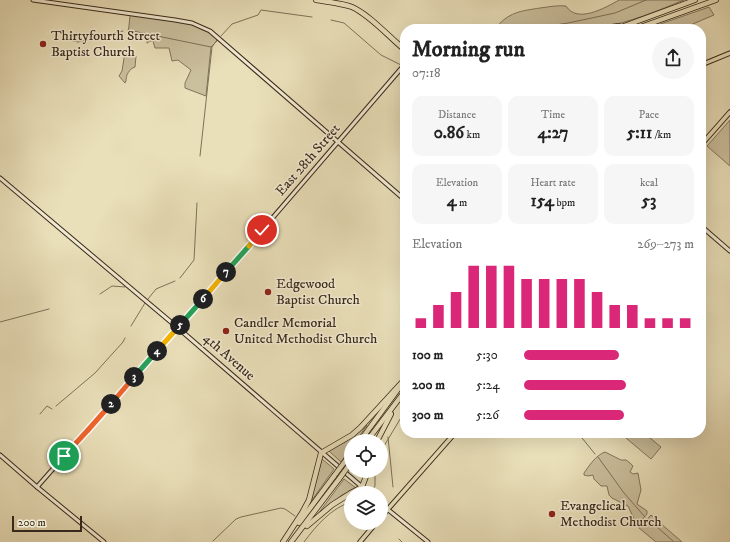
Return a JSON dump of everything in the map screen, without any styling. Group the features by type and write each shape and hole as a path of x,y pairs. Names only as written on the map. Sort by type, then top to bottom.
{"highway":[{"path":"316,0 342,4 354,8 367,17 400,46"},
{"path":"629,24 695,0"},
{"path":"649,24 716,0"},
{"path":"626,24 634,22"},
{"path":"284,542 309,500 321,453 352,435 400,385"},
{"path":"365,434 400,387"},
{"path":"372,434 400,397"},
{"path":"381,434 398,400"},
{"path":"292,542 344,463"},
{"path":"284,542 344,469"},
{"path":"292,542 318,515 344,497"}],"main road":[{"path":"706,63 730,53"},
{"path":"706,139 730,112"},
{"path":"388,510 451,438"},
{"path":"360,542 370,530"}],"street":[{"path":"33,0 175,20 202,27 218,37 400,196"},
{"name":"East 28th Street","path":"37,487 178,328 400,70"},
{"name":"4th Avenue","path":"0,178 178,328 361,486"},
{"path":"706,230 730,251"},
{"path":"0,455 104,542"},
{"path":"388,510 428,542"}],"shaded area":[{"path":"619,0 684,0 654,12 616,24 499,24 515,13 521,11 566,6 577,14 584,14 606,7"},
{"path":"709,7 714,15 693,24 660,24"},
{"path":"131,15 188,23 210,32 219,39 211,47 206,96 185,88 185,83 191,70 178,60 172,61 169,48 155,48 153,41 148,41 147,43 147,40 134,34 133,36 128,35"},
{"path":"125,52 127,55 136,56 135,67 128,72 125,83 119,76 122,71"},
{"path":"730,120 730,166 707,146"},
{"path":"367,425 361,434 355,434"},
{"path":"626,438 650,438 661,447 651,459"},
{"path":"344,443 344,458 341,462 329,451"},
{"path":"605,452 621,460 626,460 633,466 630,472 633,474 638,473 641,490 637,504 647,511 647,514 640,522 637,523 635,521 628,506 609,495 607,486 601,486 594,479 593,475 584,475 593,461"},
{"path":"322,459 334,469 311,500"},
{"path":"344,479 353,486 344,486 344,494 318,514"},
{"path":"651,515 682,542 656,542 639,528"}],"waterway":[{"path":"562,24 615,13 646,0"},
{"path":"221,36 232,24 258,15 261,10 312,17"},
{"path":"331,20 344,23 381,55 400,64"},
{"path":"128,30 211,47"},
{"path":"64,39 78,42 123,31"},
{"path":"200,156 212,47 217,40"},
{"path":"180,278 194,260 197,203"},
{"path":"148,299 156,289 175,281"},
{"path":"100,294 112,286 125,287"},
{"path":"131,326 145,303"},
{"path":"0,322 49,309"},
{"path":"56,406 95,373 125,338"},
{"path":"40,414 47,406 52,409"},
{"path":"388,439 400,419"},
{"path":"388,437 393,487"},
{"path":"582,438 595,454"},
{"path":"598,457 624,493 645,517"},
{"path":"375,478 375,486"},
{"path":"304,542 319,524 331,513 344,505"},
{"path":"213,541 236,519 241,517 281,508 295,516"},
{"path":"648,519 673,541"},
{"path":"399,539 402,542"}],"place":[{"name":"Thirtyfourth Street Baptist Church","path":"43,44"},
{"name":"Edgewood Baptist Church","path":"268,292"},
{"name":"Candler Memorial United Methodist Church","path":"226,331"},
{"name":"Evangelical Methodist Church","path":"552,514"}],"route":[{"path":"64,456 157,352 262,230"}]}
